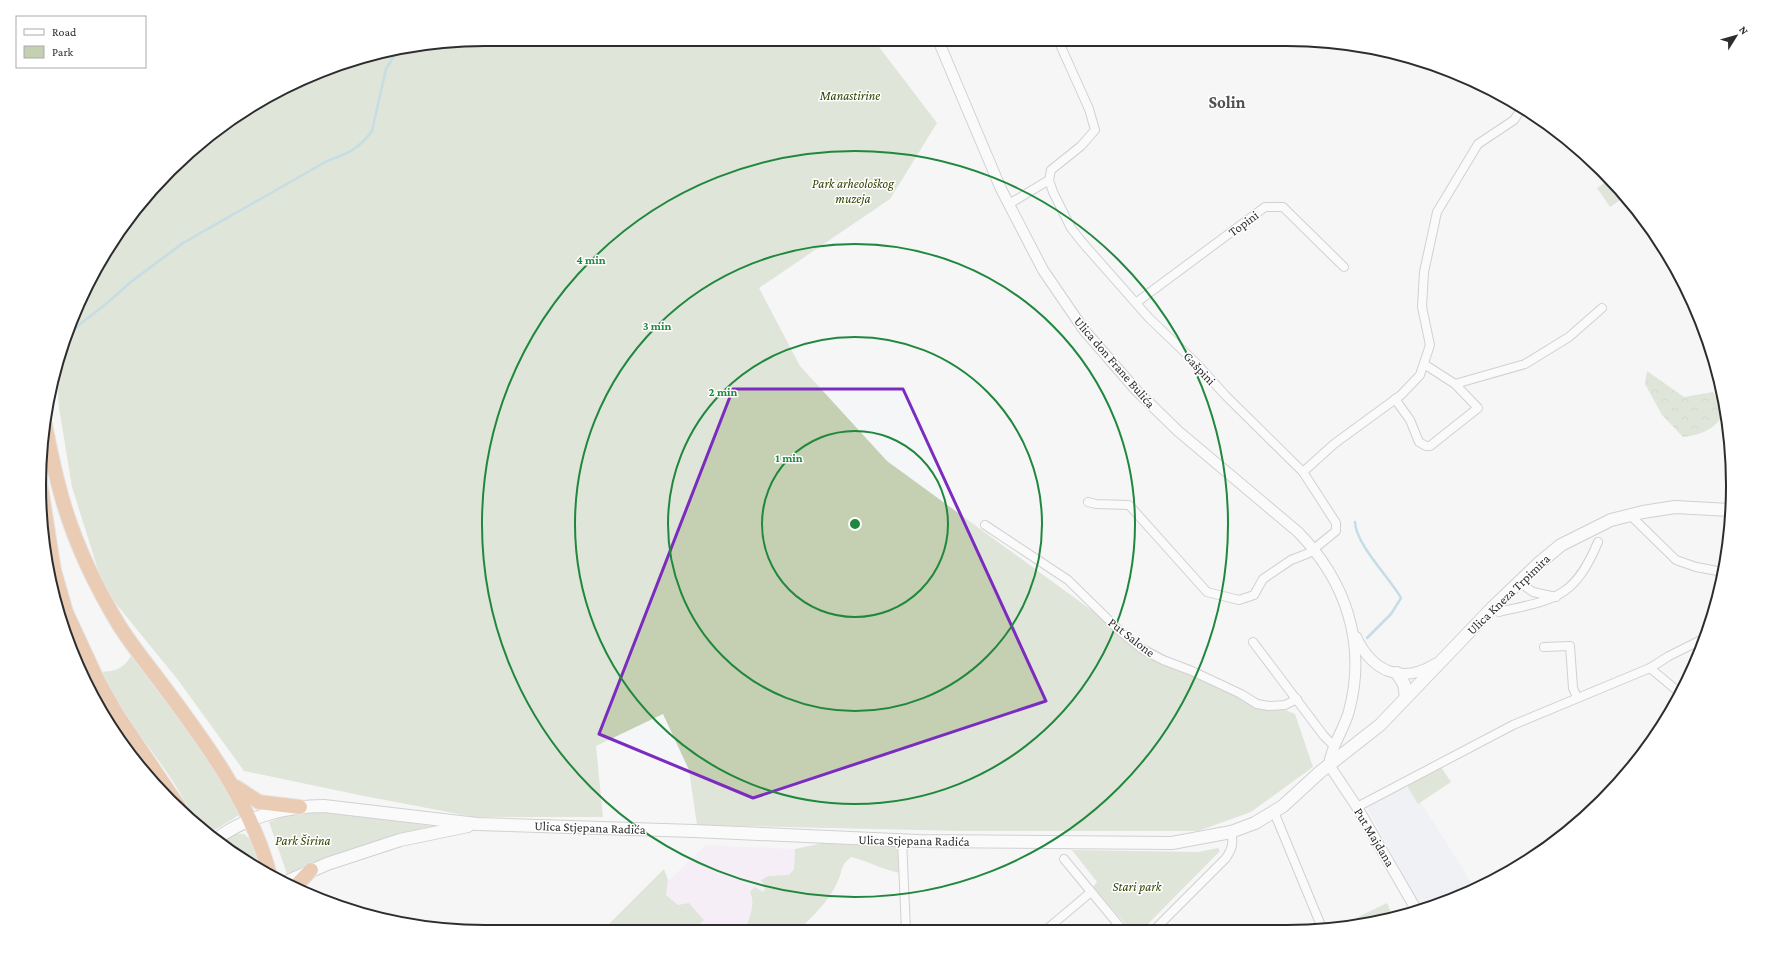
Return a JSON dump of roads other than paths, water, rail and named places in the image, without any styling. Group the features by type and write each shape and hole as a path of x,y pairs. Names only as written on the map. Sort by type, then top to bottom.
{"highway":[{"path":"49,441 58,484 71,525 102,596 120,627 218,761 250,821 267,866"},
{"path":"52,560 66,612 97,679 116,713 164,784"},
{"path":"230,781 241,791 258,802 300,807"},
{"path":"298,883 311,870"}],"main road":[{"name":"Ulica Kneza Trpimira","path":"1328,765 1380,725 1438,662 1519,582 1561,545 1598,526 1643,512 1675,507 1725,510"},
{"path":"1397,673 1404,684 1406,697"},
{"name":"Ulica Stjepana Radića","path":"477,824 902,840 1172,843 1231,832 1254,823 1274,812 1328,765"},
{"path":"221,836 250,821 271,813 300,807 339,806 477,824"},
{"path":"291,880 311,870 408,838 477,824"}],"street":[{"name":"Ulica don Frane Bulića","path":"941,46 1009,204 1043,270 1084,330 1137,390 1181,434 1263,502 1315,549 1332,575 1347,608 1354,633 1355,664 1351,701 1344,726 1334,746 1328,765"},
{"path":"1009,204 1049,180 1051,170 1081,146 1096,130 1089,109 1061,46"},
{"path":"1303,472 1334,444 1395,399 1420,376 1430,345 1422,307 1424,272 1437,212 1478,144 1514,120 1519,113"},
{"name":"Gašpini","path":"1049,180 1071,228 1095,258 1137,302 1150,318 1303,472 1336,523 1336,531 1315,549"},
{"name":"Topini","path":"1137,302 1264,207 1283,207 1344,267"},
{"path":"1455,384 1525,364 1569,338 1602,308"},
{"path":"1395,399 1410,420 1419,442 1426,446 1430,446 1478,408 1455,384 1424,364"},
{"path":"1088,502 1096,504 1129,505 1207,592 1239,600 1254,595 1262,579 1291,560 1315,549"},
{"path":"1630,515 1676,560 1696,568 1718,571"},
{"name":"Put Salone","path":"984,524 1068,580 1120,631 1142,649 1162,660 1192,671 1241,694 1257,704 1269,706 1285,705 1297,699"},
{"path":"1499,612 1556,597 1573,585 1589,564 1598,542"},
{"path":"1519,582 1533,592 1556,597"},
{"name":"Ulica don Frane Bulića","path":"1354,633 1365,652 1375,663 1386,670 1397,673 1418,673 1438,662"},
{"path":"1253,642 1328,741 1334,746"},
{"path":"1357,807 1513,725 1577,697 1650,668 1669,656 1698,642"},
{"path":"1544,647 1570,646 1573,688 1577,697"},
{"path":"1650,668 1676,689"},
{"name":"Put Majdana","path":"1328,765 1357,807 1414,906"},
{"path":"1274,812 1320,923"},
{"path":"1159,925 1226,858 1232,846 1233,840 1231,832"},
{"path":"902,840 906,925"},
{"path":"1064,859 1119,925"},
{"path":"1052,925 1091,892"}],"waterway":[{"path":"74,330 132,281 183,243 327,161 341,156 357,147 372,131 386,69 395,55"},
{"path":"1355,522 1361,541 1367,551 1401,598 1391,614 1367,638"}],"district":[{"name":"Solin","path":"1227,102"}],"park label":[{"name":"Manastirine","path":"850,95"},
{"name":"Park arheološkog muzeja","path":"853,190"},
{"name":"Park Širina","path":"303,840"},
{"name":"Stari park","path":"1137,886"}]}
